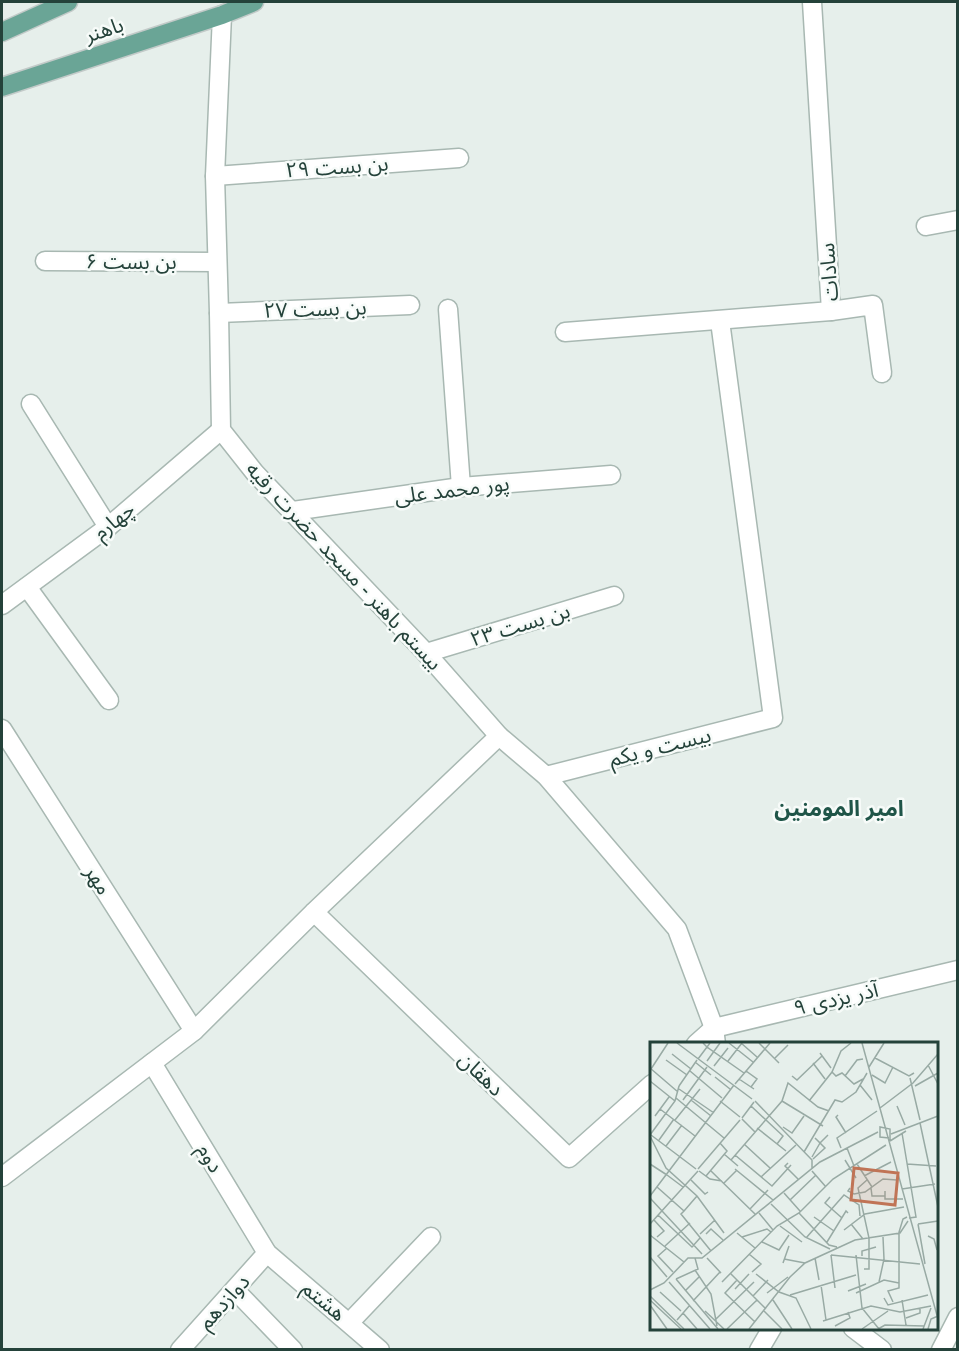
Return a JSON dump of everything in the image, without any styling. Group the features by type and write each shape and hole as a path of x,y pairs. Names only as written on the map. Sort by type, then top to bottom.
{"main road":[{"name":"باهنر","path":"2,32 69,2"},
{"name":"باهنر","path":"2,87 222,15 254,2"}],"street":[{"name":"سادات","path":"565,332 831,311 812,2"},
{"path":"220,430 215,176 222,15"},
{"name":"بن بست ۲۹","path":"215,176 459,158"},
{"path":"926,226 957,219"},
{"name":"بن بست ۶","path":"45,261 217,262"},
{"name":"بن بست ۲۷","path":"219,314 410,305"},
{"path":"831,311 873,305 882,373"},
{"path":"448,309 461,487"},
{"name":"بیست و یکم","path":"546,776 773,718 720,321"},
{"path":"31,404 108,527"},
{"name":"بیستم باهنر - مسجد حضرت رقیه","path":"220,430 255,473 426,653 499,736 546,776 677,929 715,1036"},
{"name":"چهارم","path":"2,605 108,527 220,430"},
{"name":"پور محمد علی","path":"293,511 461,487 611,475"},
{"path":"27,587 109,700"},
{"name":"بن بست ۲۳","path":"426,653 614,596"},
{"name":"مهر","path":"2,729 194,1031"},
{"path":"2,1177 194,1031 314,912 499,736"},
{"name":"دهقان","path":"314,912 569,1158 650,1085"},
{"name":"آذر یزدی ۹","path":"715,1036 957,970"},
{"path":"701,1042 715,1036"},
{"name":"دوم","path":"152,1063 267,1253"},
{"path":"350,1322 430,1237"},
{"name":"دوازدهم","path":"180,1350 267,1253"},
{"name":"هشتم","path":"267,1253 380,1350"},
{"path":"235,1290 293,1350"},
{"path":"941,1350 957,1317"},
{"path":"759,1350 771,1330"},
{"path":"854,1330 882,1350"}],"district":[{"name":"امیر المومنین","path":"839,808"}]}
